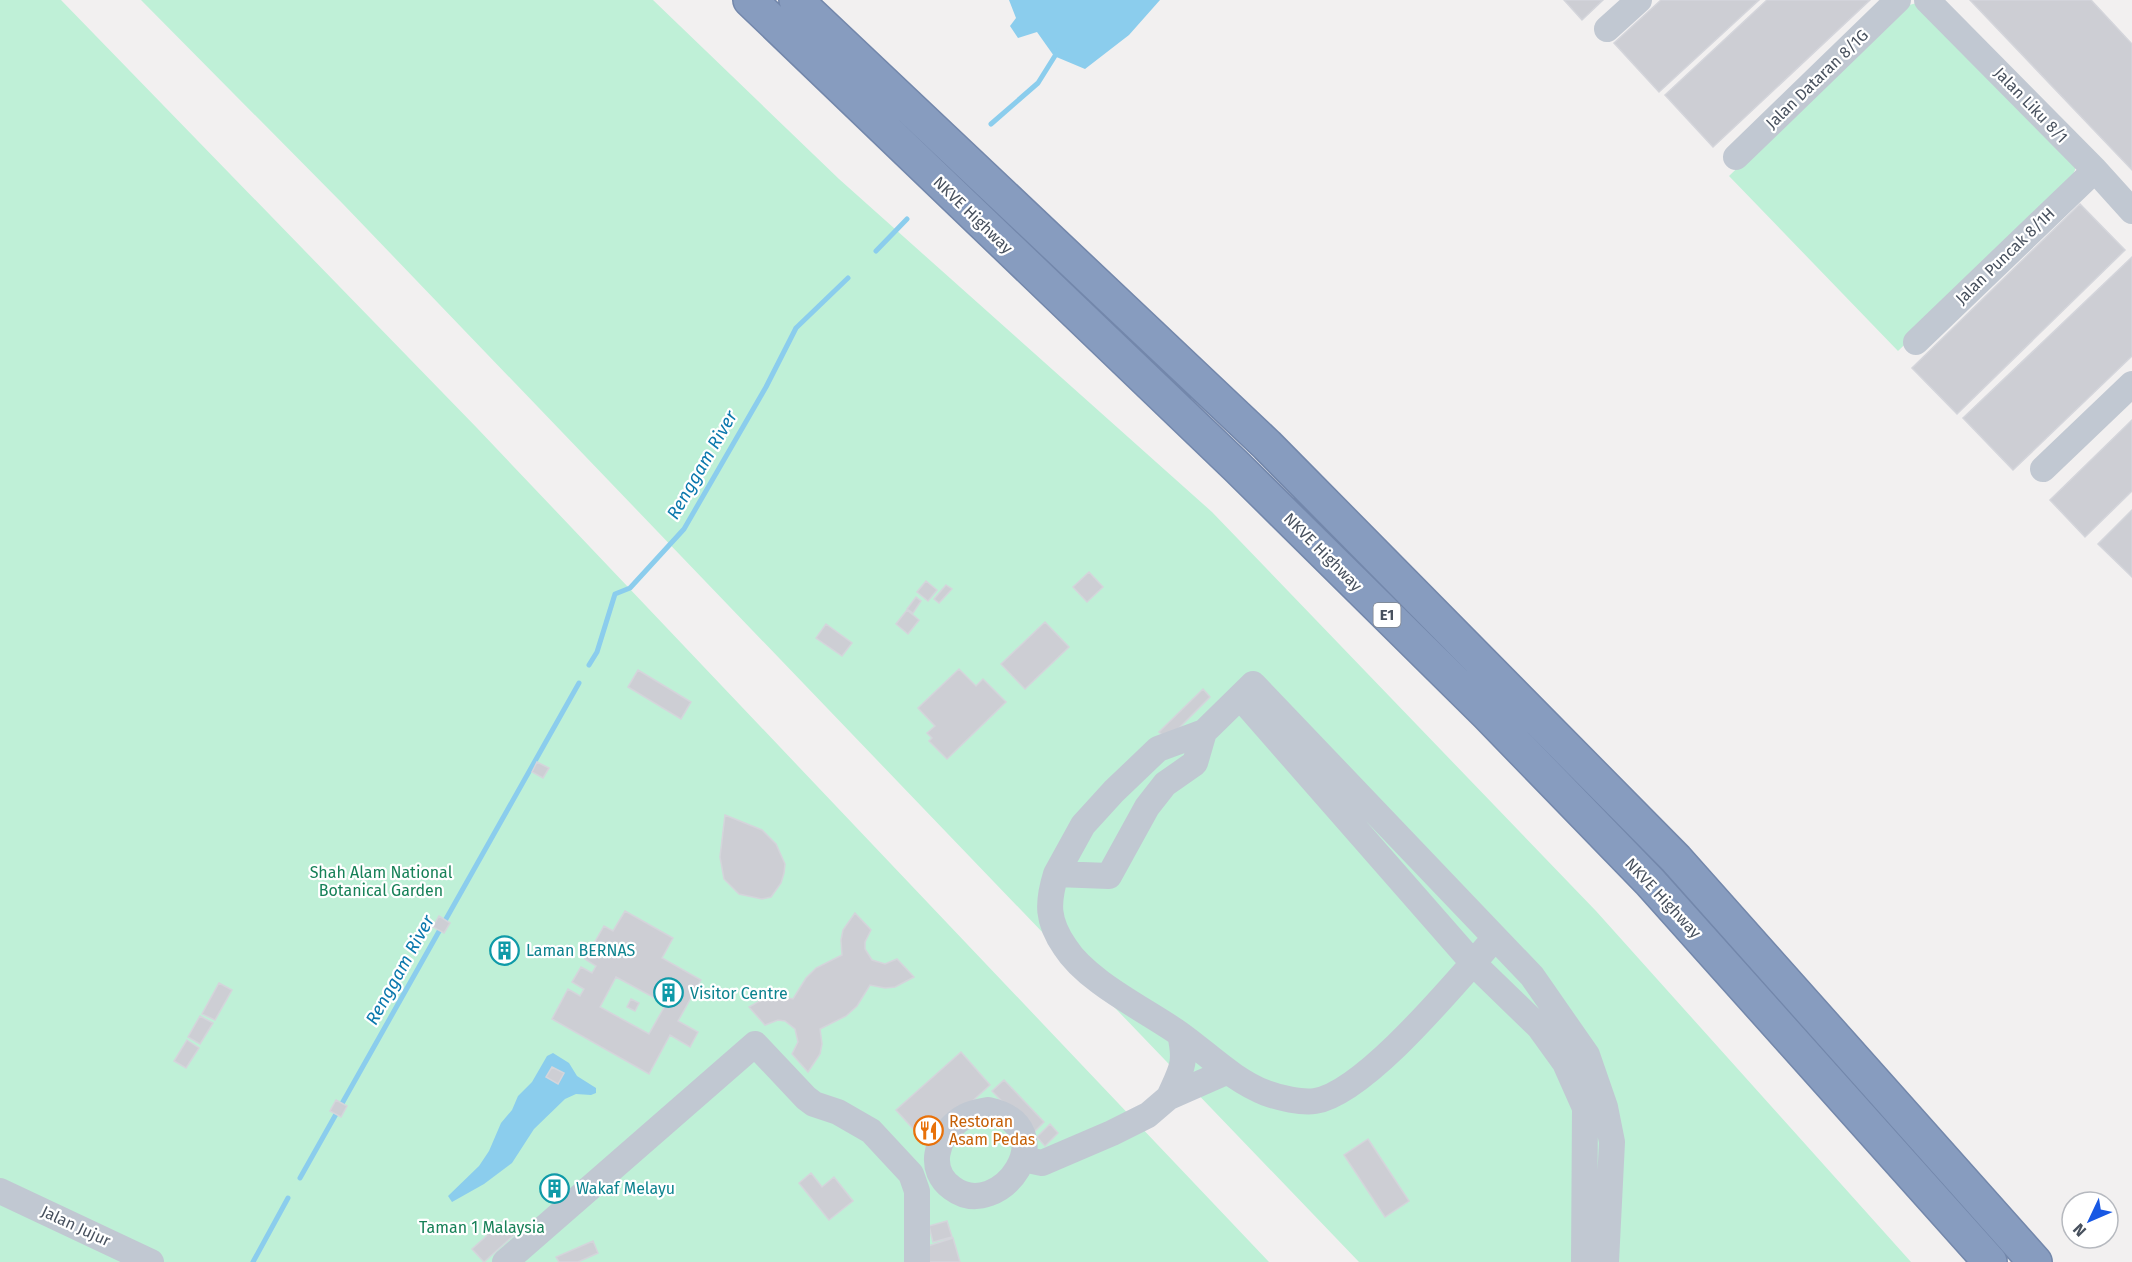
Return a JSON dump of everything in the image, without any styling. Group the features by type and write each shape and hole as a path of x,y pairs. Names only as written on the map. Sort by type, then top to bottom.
{"highway":[{"name":"NKVE Highway","path":"750,0 1246,476 1487,714 1650,882 1990,1262"},
{"name":"E1","path":"796,0 1267,445 1676,859 2035,1262"}],"street":[{"path":"1607,29 1639,0"},
{"name":"Jalan Dataran 8/1G","path":"1736,157 1898,0"},
{"name":"Jalan Liku 8/1","path":"1927,0 2095,170 2132,211"},
{"name":"Jalan Puncak 8/1H","path":"1916,342 2095,170"},
{"path":"2043,469 2132,384"},
{"path":"1495,938 1442,999 1399,1043 1333,1096 1314,1101 1266,1093 1228,1071 1180,1034 1127,1001 1086,970 1069,953 1056,931 1049,908 1056,874 1083,825 1114,791 1158,749 1204,732 1253,684 1532,976 1587,1055 1605,1107 1612,1142 1606,1262"},
{"path":"1240,697 1473,963 1539,1027 1565,1063 1585,1108 1584,1262"},
{"path":"1056,874 1108,876 1147,807 1165,784 1195,763 1204,732"},
{"path":"1169,1097 1181,1070 1184,1054 1180,1034"},
{"path":"505,1262 755,1044 806,1098 814,1104 838,1112 871,1131 911,1174 917,1191 917,1262"},
{"path":"1023,1160 1042,1163 1112,1133 1148,1115 1169,1097 1228,1071"},
{"path":"988,1110 1010,1119 1018,1128 1023,1139 1025,1152 1023,1160 1011,1178 1002,1186 988,1194 974,1196 962,1194 951,1188 943,1178 936,1155 941,1141 959,1120 973,1113 988,1110"},
{"path":"917,1191 943,1178"},
{"name":"Jalan Jujur","path":"0,1191 152,1262"}],"green space":[{"name":"Shah Alam National Botanical Garden","path":"0,0 61,0 477,428 1269,1262 0,1262"},
{"path":"141,0 653,0 839,179 1212,512 1596,911 1911,1262 1359,1262 343,204"},
{"path":"1917,3 2075,158 2075,170 2065,191 1898,351 1729,176 1905,6"}],"water":[{"path":"1009,0 1160,0 1129,35 1085,69 1054,56 1037,32 1018,38 1010,26 1016,18"},
{"path":"553,1053 569,1063 577,1076 596,1088 596,1093 576,1094 565,1099 534,1129 512,1163 484,1184 452,1202 448,1196 479,1166 518,1096 532,1082 547,1056"}],"building":[{"path":"1564,0 1603,0 1582,20"},
{"path":"1661,0 1759,0 1659,92 1614,43"},
{"path":"1767,0 1870,0 1713,147 1665,95"},
{"path":"1970,0 2091,0 2132,44 2132,170"},
{"path":"2080,204 2125,250 1957,414 1912,368"},
{"path":"2132,257 2132,356 2013,470 1963,418"},
{"path":"2132,420 2132,491 2085,537 2050,500"},
{"path":"2132,510 2132,577 2098,544"},
{"path":"1089,572 1103,587 1087,602 1073,587"},
{"path":"926,581 937,590 928,601 917,592"},
{"path":"946,585 952,589 939,603 934,599"},
{"path":"916,597 921,601 913,613 907,609"},
{"path":"907,610 919,620 908,634 896,624"},
{"path":"1045,622 1069,647 1025,689 1001,664"},
{"path":"826,624 852,643 842,656 816,638"},
{"path":"959,669 976,686 983,679 1006,702 947,759 929,741 932,738 927,733 935,726 918,708"},
{"path":"638,670 691,702 681,719 628,687"},
{"path":"1203,689 1210,697 1167,740 1159,732"},
{"path":"537,762 549,768 543,778 532,772"},
{"path":"725,815 762,830 776,844 785,864 781,883 771,897 762,899 739,894 724,879 720,857"},
{"name":"Visitor Centre","path":"625,911 673,938 662,958 701,980 678,1021 698,1032 690,1047 670,1035 649,1074 552,1019 568,989 580,996 584,989 572,982 581,967 592,973 596,966 585,959 604,926 613,931","holes":["616,977 666,1004 649,1034 600,1007"]},
{"path":"855,913 871,930 865,942 865,949 872,960 885,964 897,959 914,977 895,987 870,985 857,1006 846,1016 820,1029 822,1044 820,1054 808,1072 792,1054 798,1042 795,1029 785,1021 778,1020 765,1025 749,1007 767,997 778,996 793,999 806,978 816,968 842,955 843,930"},
{"path":"439,916 450,923 444,933 433,927"},
{"name":"Laman BERNAS","path":"497,941 514,941 514,959 496,958"},
{"path":"219,983 232,990 215,1020 202,1014"},
{"path":"631,999 639,1003 635,1011 627,1007"},
{"path":"200,1016 213,1023 200,1044 188,1037"},
{"path":"187,1040 199,1048 186,1068 174,1061"},
{"path":"961,1052 990,1085 926,1143 896,1110"},
{"path":"552,1067 564,1073 558,1084 546,1077"},
{"path":"1004,1080 1044,1122 1033,1133 992,1091"},
{"path":"336,1100 347,1106 341,1117 330,1111"},
{"path":"1050,1124 1058,1133 1045,1146 1037,1137"},
{"path":"1368,1139 1409,1201 1385,1217 1344,1155"},
{"name":"Wakaf Melayu","path":"556,1173 565,1183 555,1193 546,1183"},
{"path":"811,1173 822,1187 834,1177 853,1201 829,1220 799,1183"},
{"path":"947,1221 952,1237 933,1242 929,1226"},
{"path":"502,1222 514,1235 484,1262 472,1249"},
{"path":"953,1238 960,1262 926,1262 922,1248"},
{"path":"593,1241 598,1253 578,1262 559,1262 556,1257"}],"waterway":[{"name":"Renggam River","path":"991,124 1038,83 1058,51"},
{"name":"Renggam River","path":"876,251 907,219"},
{"name":"Renggam River","path":"589,665 597,652 615,594 630,588 684,529 766,387 796,328 848,278"},
{"name":"Renggam River","path":"300,1178 579,683"},
{"name":"Renggam River","path":"253,1262 288,1198"}],"place":[{"name":"Laman BERNAS","path":"505,950"},
{"name":"Visitor Centre","path":"669,993"},
{"name":"Restoran Asam Pedas","path":"928,1130"},
{"name":"Wakaf Melayu","path":"555,1188"}],"park label":[{"name":"Taman 1 Malaysia","path":"482,1227"}]}
